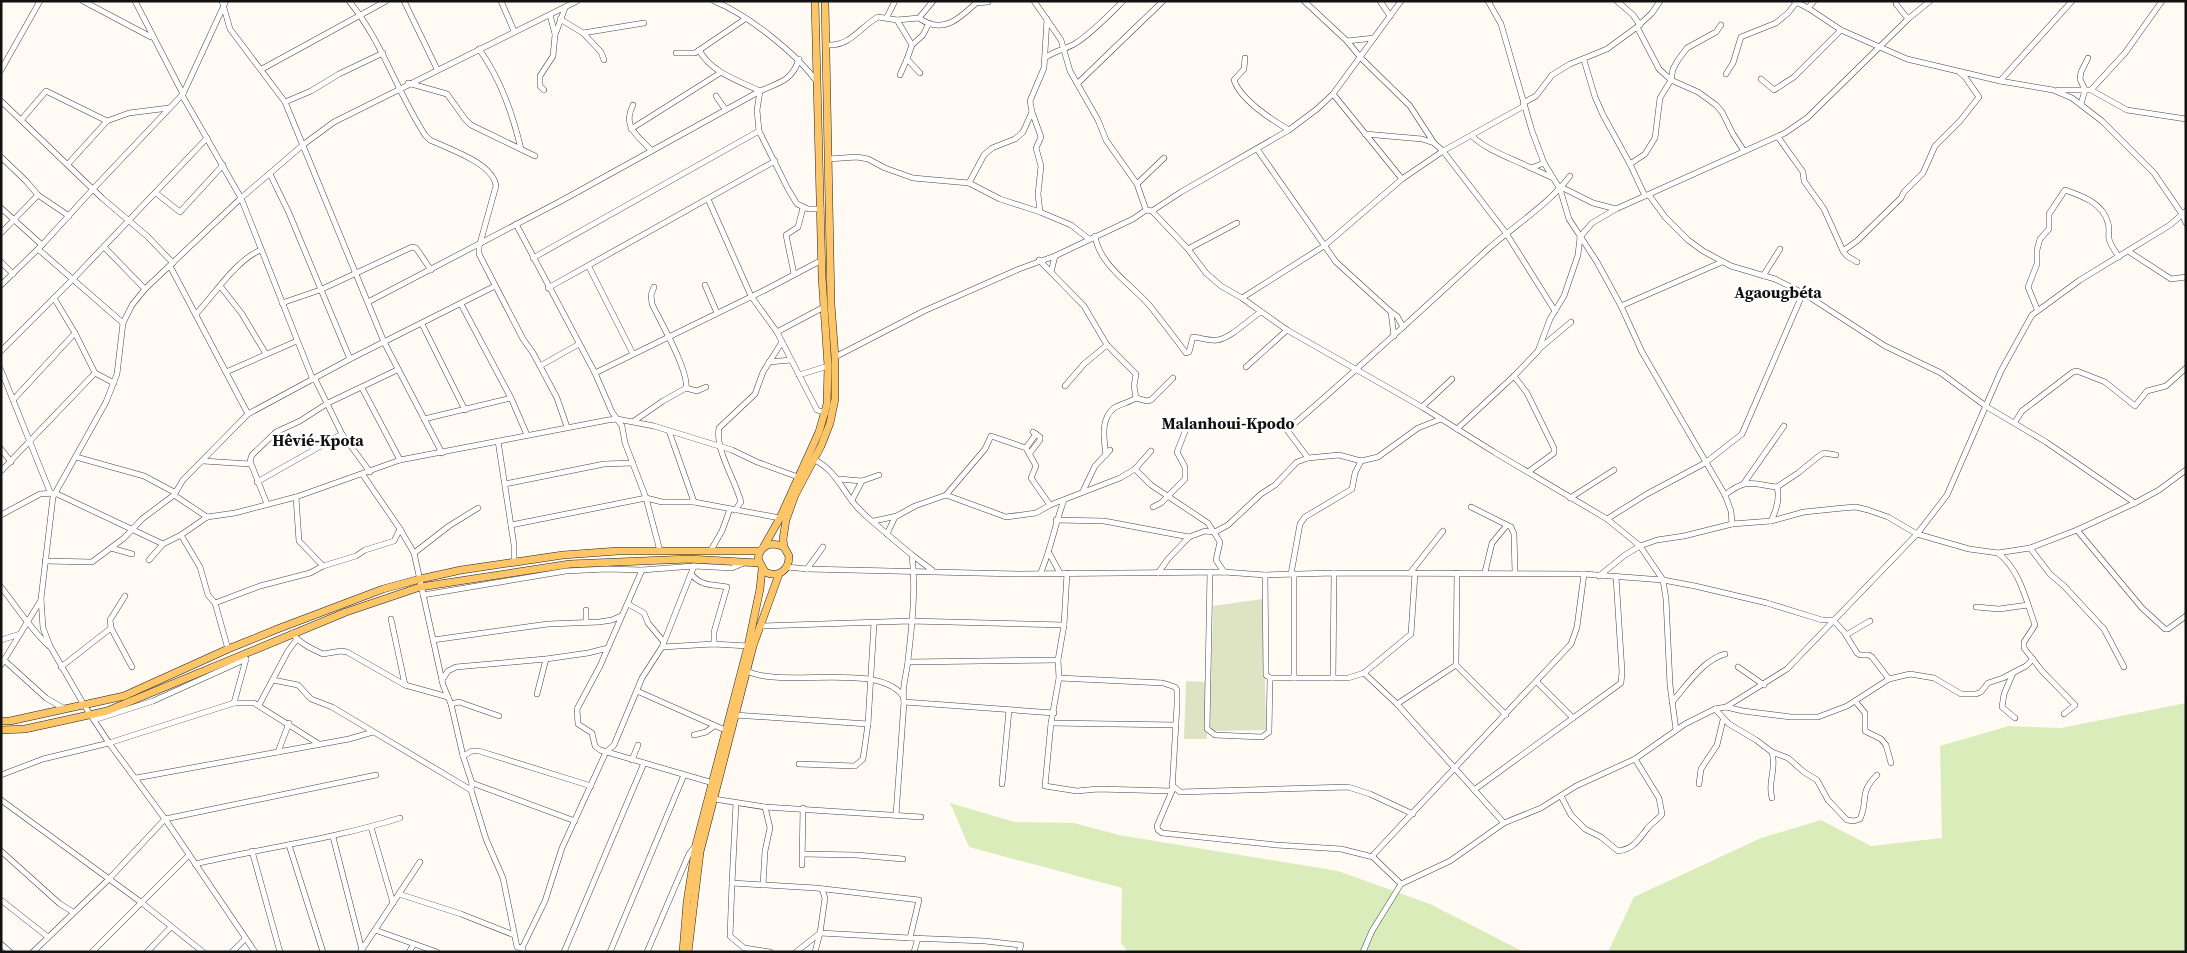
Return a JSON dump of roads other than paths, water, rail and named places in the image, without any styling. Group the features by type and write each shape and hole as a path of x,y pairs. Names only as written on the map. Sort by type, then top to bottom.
{"main road":[{"path":"683,952 687,902 696,845 748,646 760,589 762,549 780,518 826,413 828,366 822,260 815,1"},
{"path":"688,952 700,852 759,626 779,574 787,567 789,556 784,547 786,520 795,495 816,460 833,413 836,357 832,329 826,2"},
{"path":"1,721 65,710 124,696 228,649 383,589 420,578 562,555 618,551 762,549 774,543 784,547"},
{"path":"1,730 25,729 93,717 294,636 346,612 422,591 570,564 689,559 745,562 760,566 768,574 779,574"}],"street":[{"path":"1,70 40,1"},
{"path":"83,1 152,37"},
{"path":"135,1 183,95 241,198 314,380 328,403 342,434 370,472"},
{"path":"349,1 360,15 383,53 428,138 480,165 493,177 496,186 480,243 479,254 494,286 560,404 567,427"},
{"path":"262,69 386,1"},
{"path":"404,1 437,69"},
{"path":"501,1 514,31"},
{"path":"255,952 165,818 109,743 84,705 50,646 43,628 41,599 53,493 76,457 114,383 119,364 124,323 132,305 145,289 241,198 304,144 339,118 576,1"},
{"path":"714,1 745,19 799,59 818,83"},
{"path":"887,17 895,1"},
{"path":"919,18 934,1"},
{"path":"1034,1 1060,40 1070,71 1106,140 1137,184 1149,211 1188,249 1215,282 1242,298 1287,330 1422,407 1607,519 1640,546 1663,580 1666,599 1670,686 1676,730"},
{"path":"1045,58 1053,51 1064,49 1084,37 1123,1"},
{"path":"1078,84 1163,1"},
{"path":"1304,1 1347,41 1361,58 1410,106 1434,143 1443,151 1506,233 1555,311"},
{"path":"1380,1 1390,16"},
{"path":"836,357 924,311 1039,260 1055,256 1149,211 1289,130 1333,94 1401,1"},
{"path":"1488,1 1501,24 1524,105 1544,162 1560,188 1569,219 1597,262 1621,306 1642,352 1725,495 1732,524"},
{"path":"1616,1 1633,14 1659,69 1671,80 1698,92 1716,105 1744,151"},
{"path":"1242,298 1324,246 1402,180 1443,151 1524,105 1536,96 1552,75 1570,64 1584,60 1607,49 1652,14 1660,1"},
{"path":"1808,8 1814,1"},
{"path":"1538,351 1555,311 1564,296 1567,282 1576,262 1580,237 1592,223 1616,209 1778,137 1807,118 1908,19 1930,1"},
{"path":"2000,81 2072,1"},
{"path":"2091,90 2124,53 2162,1"},
{"path":"828,45 836,46 850,40 874,18 880,16 897,20 919,18 928,25 940,26 965,15 976,3 988,2"},
{"path":"1726,74 1733,63 1741,37 1776,23 1788,13 1795,2 1808,8 1841,30 1907,59 2000,81 2053,90 2091,90 2127,110 2186,119"},
{"path":"224,3 230,29 242,48 262,69 285,102 304,144 384,342 442,453"},
{"path":"1,285 40,247 92,189 183,95 224,3"},
{"path":"1896,4 1908,19"},
{"path":"544,90 540,86 540,76 553,56 556,34 565,7"},
{"path":"550,15 556,34"},
{"path":"560,19 583,33 600,52 604,60"},
{"path":"676,53 691,54 745,19"},
{"path":"1040,212 1038,194 1041,166 1036,148 1041,136 1030,101 1044,68 1047,19"},
{"path":"897,20 912,45"},
{"path":"583,33 644,23"},
{"path":"900,75 912,45 923,35 928,25"},
{"path":"1630,164 1645,154 1655,138 1660,98 1671,80 1673,69 1687,48 1716,32 1721,25"},
{"path":"1761,79 1774,90 1794,78 1841,30"},
{"path":"1347,41 1374,38"},
{"path":"479,49 498,82 517,131 521,150"},
{"path":"699,50 704,60 720,72 760,90"},
{"path":"285,102 311,92 339,74 383,53"},
{"path":"1,56 7,60"},
{"path":"1245,58 1244,69 1234,80 1238,87 1245,97 1289,130"},
{"path":"2081,104 2085,90 2080,79 2081,72 2088,58"},
{"path":"795,72 799,59"},
{"path":"907,59 920,73"},
{"path":"1584,60 1599,106 1647,196 1688,240 1722,262 1763,276 1803,293 1885,346 1941,373 1987,407 2015,422 2135,503"},
{"path":"368,302 431,270 760,90 786,80 795,72 808,69"},
{"path":"1843,250 1857,241 1901,198 1904,192 1923,173 1936,146 1960,121 1979,97 1965,77 1958,71"},
{"path":"631,129 720,72"},
{"path":"408,83 447,94 468,123 535,156"},
{"path":"760,90 757,110 759,131 794,199 803,208 822,209"},
{"path":"2053,90 2081,104 2102,121 2154,173 2184,212 2186,223"},
{"path":"22,119 46,91 107,121"},
{"path":"1333,94 1402,180"},
{"path":"716,96 725,109"},
{"path":"1,101 22,119 92,189 129,220 172,265 248,414"},
{"path":"633,105 628,115 628,124 651,150"},
{"path":"68,164 107,121 129,113 170,108"},
{"path":"969,183 984,155 992,148 1016,139 1022,132 1032,112"},
{"path":"533,258 759,131"},
{"path":"1365,134 1422,139 1434,143"},
{"path":"1472,136 1482,146 1552,177"},
{"path":"1778,137 1803,172 1804,181 1824,209 1843,250 1857,262"},
{"path":"1,351 104,247 207,138"},
{"path":"1256,149 1340,266 1390,312 1397,316 1403,328"},
{"path":"1,157 38,195 69,216"},
{"path":"828,159 857,157 868,159 885,168 913,178 969,183 1000,199 1040,212 1071,225 1092,237 1097,248 1114,270 1148,304 1186,353 1189,352 1194,337 1210,341 1226,338 1246,321 1261,312"},
{"path":"1137,184 1164,158"},
{"path":"548,288 775,161"},
{"path":"1531,168 1544,162"},
{"path":"156,193 180,212 222,165"},
{"path":"270,174 290,213 320,290 350,359"},
{"path":"1308,458 1287,430 1357,370 1506,233 1560,188 1570,176"},
{"path":"1560,188 1593,203 1616,209"},
{"path":"2038,309 2028,287 2037,264 2037,250 2040,239 2049,229 2050,214 2065,190 2082,196 2101,210 2109,225 2110,241 2119,257"},
{"path":"1,233 38,195"},
{"path":"708,199 750,296 777,332 818,410 826,413"},
{"path":"1,208 40,247 124,323"},
{"path":"794,274 786,235 798,227 803,208"},
{"path":"1363,952 1372,931 1402,884 1450,861 1504,823 1541,808 1576,786 1635,759 1676,730 1715,709 1726,706 1764,685 1787,669 1917,534 1947,495 1987,407 2001,371 2026,324 2038,309 2080,280 2170,225 2184,212"},
{"path":"1188,249 1237,223"},
{"path":"516,224 548,288 595,373 612,412 622,426 625,443 646,498 660,551"},
{"path":"104,247 145,289"},
{"path":"282,303 320,290 412,247 416,248 431,270"},
{"path":"1763,276 1780,249"},
{"path":"196,314 247,258 261,250"},
{"path":"2128,250 2171,279 2186,277"},
{"path":"1051,272 1055,256"},
{"path":"595,373 822,260"},
{"path":"1039,260 1084,306 1107,345 1136,374 1134,386 1136,398"},
{"path":"1,262 13,274"},
{"path":"1621,306 1722,262"},
{"path":"589,266 632,354"},
{"path":"705,285 717,313"},
{"path":"45,561 90,563 111,548 142,519 174,494 183,480 248,414 350,359 494,286"},
{"path":"221,287 242,314 266,354"},
{"path":"654,287 651,295 652,304 686,380 686,388"},
{"path":"1607,519 1647,494 1675,480 1688,470 1705,463 1735,441 1746,428 1803,293"},
{"path":"54,298 95,372 114,383"},
{"path":"461,304 511,398 527,434"},
{"path":"777,332 824,307"},
{"path":"1390,312 1394,336"},
{"path":"1457,429 1571,322"},
{"path":"422,324 465,410"},
{"path":"1246,367 1287,330"},
{"path":"13,400 75,333"},
{"path":"226,372 298,341"},
{"path":"745,512 732,473 722,456 719,428 755,394 763,372 782,342"},
{"path":"540,366 579,344"},
{"path":"1065,386 1084,364 1107,345"},
{"path":"769,362 791,360"},
{"path":"799,375 828,366"},
{"path":"2015,422 2022,411 2073,372 2077,371 2105,382 2135,406 2147,391 2166,386 2186,368"},
{"path":"1,370 53,493"},
{"path":"267,504 250,464 252,455 273,434 328,403 398,370"},
{"path":"1,472 95,372"},
{"path":"1514,376 1527,393 1554,448 1554,453 1551,456 1528,472"},
{"path":"1136,398 1147,401 1151,400 1173,378"},
{"path":"1422,407 1452,379"},
{"path":"634,421 656,405 686,388 697,391 706,387"},
{"path":"362,388 400,460"},
{"path":"424,419 511,398"},
{"path":"1106,455 1104,434 1107,418 1115,408 1129,403 1136,398"},
{"path":"149,560 163,544 181,535 207,517 235,513 296,497 363,475 400,460 442,453 527,434 617,419 634,421 732,450 757,462 798,477"},
{"path":"1158,573 1173,552 1189,537 1205,531 1215,532 1228,525 1262,494 1275,485 1297,462 1308,458 1339,455 1362,461 1378,457 1418,428 1441,419"},
{"path":"1744,483 1784,426"},
{"path":"1153,507 1185,478 1185,467 1177,452 1186,429"},
{"path":"670,431 694,502"},
{"path":"1028,451 1034,433"},
{"path":"257,482 342,434"},
{"path":"874,521 897,516 915,506 946,495 985,449 991,436 1028,451 1036,466 1031,478 1050,505"},
{"path":"498,441 511,525 514,562"},
{"path":"1,449 11,462"},
{"path":"1083,491 1095,466 1110,450"},
{"path":"946,495 1006,517 1036,513 1083,491 1120,478 1134,469 1151,451"},
{"path":"1725,495 1738,485 1744,483 1777,487 1824,453 1836,455"},
{"path":"76,457 144,476 207,517"},
{"path":"816,460 825,465 839,479 852,500 887,534 932,570"},
{"path":"203,461 250,464"},
{"path":"1294,678 1293,574 1300,524 1305,517 1352,489 1355,473 1362,461"},
{"path":"505,484 604,464 633,463"},
{"path":"1134,469 1151,485 1208,523 1220,542 1216,560 1224,572"},
{"path":"1570,498 1614,470"},
{"path":"1598,576 1631,551 1657,540 1684,536 1732,524 1771,521 1804,512 1856,508 1888,517 1917,534 1969,549 1998,553 2030,548 2077,530 2135,503 2159,490 2186,470"},
{"path":"363,475 414,553 442,680 451,704 486,840 503,878 514,935 519,950"},
{"path":"839,479 862,481 879,475"},
{"path":"852,500 862,481"},
{"path":"1771,521 1777,504 1777,487"},
{"path":"2,514 40,494 53,493 163,544"},
{"path":"296,497 298,540 323,566"},
{"path":"511,525 646,498 662,502 694,502 780,518"},
{"path":"1041,572 1049,553 1056,520 1064,500"},
{"path":"711,550 732,510 741,502"},
{"path":"1471,507 1509,526 1514,534 1515,573"},
{"path":"414,553 449,526 478,508"},
{"path":"887,534 897,516"},
{"path":"1056,520 1104,521 1189,537"},
{"path":"1485,572 1492,543 1507,525"},
{"path":"394,541 400,530"},
{"path":"2077,530 2142,608 2164,629 2168,629 2186,616"},
{"path":"1265,575 1266,675 1270,678 1348,678 1364,673 1411,634 1412,573 1443,531"},
{"path":"181,535 200,567 206,590 214,603 228,649"},
{"path":"1630,538 1631,551"},
{"path":"214,603 260,586 310,573 323,566 356,556 365,550 394,541 408,544"},
{"path":"807,569 823,547"},
{"path":"111,548 132,554"},
{"path":"2030,548 2050,574 2064,586 2104,629 2124,667"},
{"path":"1049,553 1060,573"},
{"path":"1998,553 2007,560 2017,576 2035,627 2023,646 2032,659 2073,701 2073,708 2064,714"},
{"path":"896,815 903,696 908,662 914,571 912,555"},
{"path":"422,591 566,571 642,570 694,566 732,568 745,562"},
{"path":"519,950 545,901 562,848 606,752 614,745 642,678 662,644 692,576 694,566"},
{"path":"787,567 991,573 1224,572 1265,575 1485,572 1584,574 1663,580 1752,599 1822,620 1833,620 1846,635 1857,653 1860,656 1869,655 1872,657 1889,679"},
{"path":"642,570 590,686 582,696 576,714 578,724 592,733 595,746 606,752 713,783"},
{"path":"1210,572 1207,730 1215,736 1262,738 1266,735 1269,732 1270,678"},
{"path":"1067,573 1064,625 1058,660 1059,678 1051,723 1045,786 1077,791 1098,789 1172,792"},
{"path":"1332,678 1334,573"},
{"path":"1457,573 1456,665 1506,715"},
{"path":"1373,858 1374,854 1537,682 1574,639 1584,574"},
{"path":"692,576 712,586 727,587 714,632 714,644"},
{"path":"1474,790 1619,686 1622,680 1616,577"},
{"path":"1,587 36,634 50,646"},
{"path":"125,596 110,620 111,628 132,667"},
{"path":"41,599 3,662 46,698 65,710"},
{"path":"628,604 644,613 648,623 662,644"},
{"path":"1976,607 1999,609 2028,605"},
{"path":"586,610 586,622"},
{"path":"433,640 548,624 612,620 623,614"},
{"path":"391,619 405,685"},
{"path":"1822,620 1826,628"},
{"path":"1846,635 1870,621"},
{"path":"759,626 910,622 1064,625"},
{"path":"799,764 856,766 863,759 868,724 874,623"},
{"path":"61,667 111,628"},
{"path":"1,640 20,634"},
{"path":"259,705 294,636"},
{"path":"294,636 299,643 310,646 323,654 346,652 405,685 448,698"},
{"path":"662,644 748,646"},
{"path":"442,680 448,671 456,667 546,659 608,648"},
{"path":"1672,702 1707,664 1726,654"},
{"path":"93,717 154,701 246,659 234,703"},
{"path":"537,694 546,659"},
{"path":"1726,706 1743,711 1812,718 1833,712 1855,701 1889,679 1910,674 1932,677 1961,694 1976,694 1981,692 1988,683 2026,666 2032,659"},
{"path":"908,662 1058,660"},
{"path":"1398,704 1456,665"},
{"path":"1738,666 1764,685"},
{"path":"747,671 763,675 827,676 884,682 898,689 903,696"},
{"path":"1364,673 1398,704 1504,823"},
{"path":"2013,673 2004,694 2002,707 2015,718"},
{"path":"1059,678 1163,682 1177,690 1176,725 1172,759 1172,792 1157,826 1158,830 1162,833 1276,845 1342,849 1373,858 1402,884"},
{"path":"273,680 298,686 310,699 332,707 471,787 575,820"},
{"path":"1537,682 1573,718"},
{"path":"898,689 904,686"},
{"path":"637,691 725,730"},
{"path":"1855,701 1865,713 1865,731 1881,739 1886,745 1891,763"},
{"path":"1,775 44,759 109,743 234,703 250,702 259,705 319,744"},
{"path":"451,704 459,702 499,716"},
{"path":"904,702 1054,713"},
{"path":"1715,709 1723,720 1772,752 1788,758 1817,780 1837,811 1847,820 1854,821 1860,819 1864,793 1869,782 1877,775"},
{"path":"1002,784 1009,710"},
{"path":"735,716 868,724"},
{"path":"1699,784 1701,769 1717,745 1723,720"},
{"path":"278,752 289,723"},
{"path":"1051,723 1176,725"},
{"path":"694,736 706,732 714,726"},
{"path":"136,778 349,739 373,732"},
{"path":"632,760 638,745"},
{"path":"463,756 475,750 591,786"},
{"path":"1772,752 1775,768 1770,784 1772,798"},
{"path":"1561,796 1571,815 1585,829 1601,837 1618,851 1630,848 1637,844 1647,828 1662,814 1659,798 1635,759"},
{"path":"564,952 644,763"},
{"path":"610,952 684,774"},
{"path":"33,952 109,879 165,818 376,775"},
{"path":"1172,785 1180,792"},
{"path":"1167,804 1180,792 1348,787 1370,794 1413,814"},
{"path":"714,799 765,807 921,817"},
{"path":"1,800 142,903 203,952"},
{"path":"736,803 730,936 744,948 770,952"},
{"path":"764,885 765,851 770,828 765,807"},
{"path":"802,865 803,808"},
{"path":"195,864 252,851 333,837 400,818"},
{"path":"371,827 393,903"},
{"path":"333,837 362,951"},
{"path":"289,845 323,952"},
{"path":"648,952 689,854 696,845"},
{"path":"1,851 60,904 73,912"},
{"path":"252,851 280,952"},
{"path":"802,854 856,855 903,860"},
{"path":"92,952 189,855"},
{"path":"362,951 420,862"},
{"path":"732,883 822,889 919,900 910,938"},
{"path":"815,952 825,898 822,889"},
{"path":"825,898 832,890"},
{"path":"399,894 461,914 514,935"},
{"path":"1,900 48,937"},
{"path":"147,952 171,927"},
{"path":"375,930 437,952"},
{"path":"796,952 820,933 984,941 1021,945 1019,952"},
{"path":"914,952 918,938"},
{"path":"232,952 246,939"},
{"path":"1,944 10,952"},
{"path":"409,952 414,944"}],"district":[{"name":"Agaougbéta","path":"1778,292"},
{"name":"Malanhoui-Kpodo","path":"1228,423"},
{"name":"Hêvié-Kpota","path":"318,440"}]}
